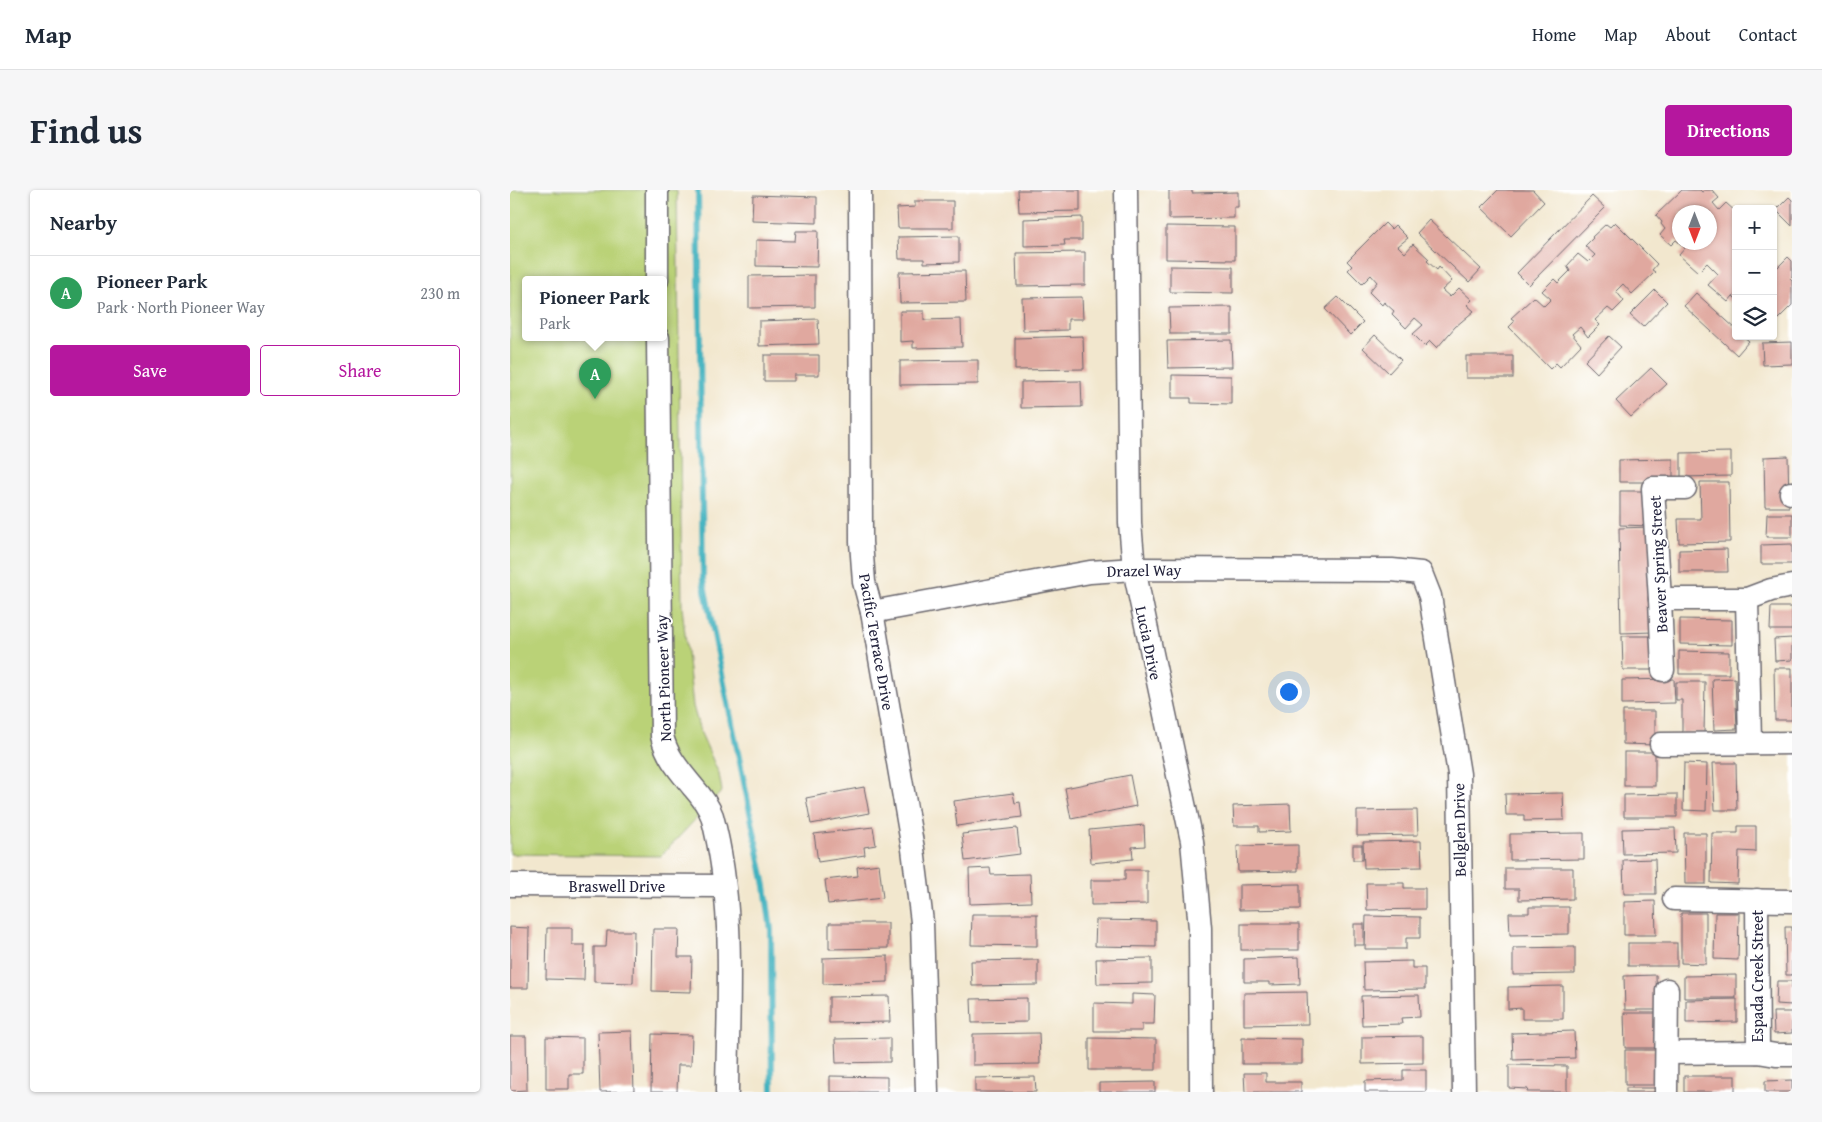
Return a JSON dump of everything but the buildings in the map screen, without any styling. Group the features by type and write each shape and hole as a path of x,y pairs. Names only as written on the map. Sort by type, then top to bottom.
{"street":[{"path":"657,190 657,276"},
{"name":"Pacific Terrace Drive","path":"860,190 862,542 864,582 872,612 913,849 920,913 927,1092"},
{"name":"Lucia Drive","path":"1126,190 1130,523 1134,569 1192,841 1200,928 1201,1092"},
{"name":"North Pioneer Way","path":"658,341 662,736 665,749 675,765 705,802 711,814 724,886 728,928 727,1092"},
{"name":"Beaver Spring Street","path":"1663,670 1653,488 1685,488"},
{"name":"Drazel Way","path":"872,612 1090,572 1134,569 1392,570 1421,573"},
{"name":"Bellglen Drive","path":"1421,573 1430,596 1458,774 1464,1092"},
{"path":"1660,599 1747,599 1771,590 1792,586"},
{"path":"1747,599 1750,743"},
{"path":"1661,744 1792,743"},
{"name":"Braswell Drive","path":"510,885 724,886"},
{"path":"1674,899 1792,901"},
{"name":"Espada Creek Street","path":"1757,900 1758,1052"},
{"path":"1666,1092 1667,990"},
{"path":"1667,1053 1758,1052 1792,1055"}],"green space":[{"path":"510,190 677,190 682,607 693,706 700,731 719,774 722,791 661,856 510,854"}],"waterway":[{"path":"698,190 703,580 765,886 771,930 772,1092"}],"place":[{"name":"Pioneer Park","path":"595,399"}]}
